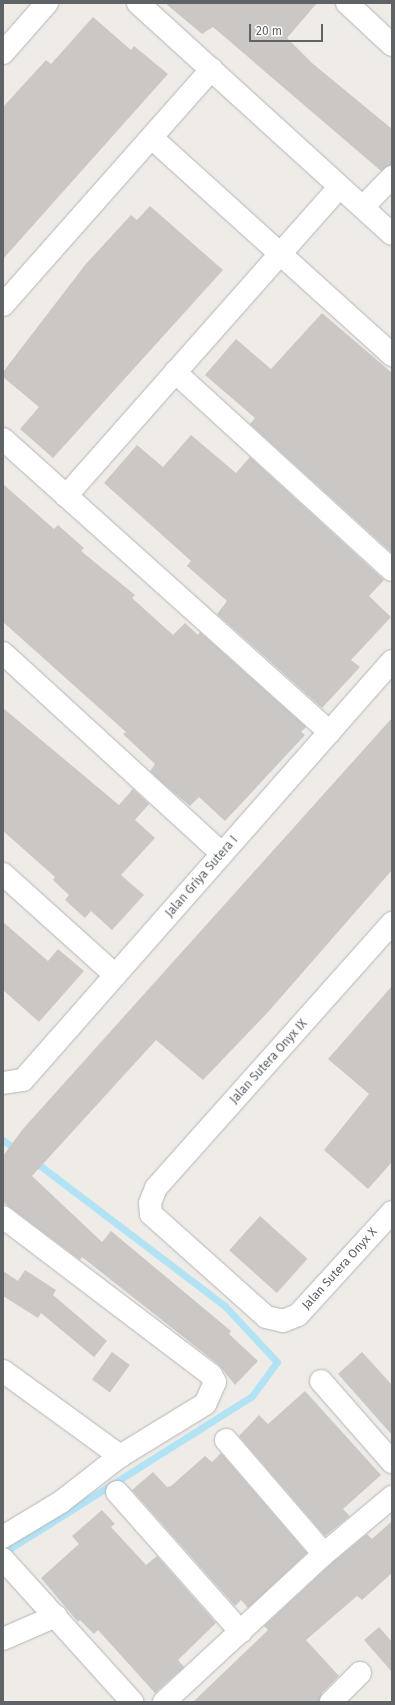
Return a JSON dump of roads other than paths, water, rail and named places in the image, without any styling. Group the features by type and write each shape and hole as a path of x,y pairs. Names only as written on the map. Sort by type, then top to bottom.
{"street":[{"path":"3,53 46,3"},
{"path":"138,3 392,234"},
{"path":"346,3 392,45"},
{"path":"3,304 212,69"},
{"path":"152,138 392,355"},
{"path":"362,207 392,177"},
{"path":"66,496 278,253 339,187"},
{"path":"174,372 392,570"},
{"path":"3,439 330,732"},
{"path":"3,653 222,854"},
{"name":"Jalan Griya Sutera I","path":"4,1083 22,1080 392,661"},
{"path":"3,874 115,976"},
{"name":"Jalan Sutera Onyx IX","path":"283,1321 266,1317 151,1214 150,1203 156,1188 392,923"},
{"path":"3,1217 212,1376 214,1387 205,1404 120,1456 61,1502 8,1528"},
{"name":"Jalan Sutera Onyx X","path":"283,1321 298,1315 387,1226"},
{"path":"3,1371 120,1456"},
{"path":"321,1380 392,1462"},
{"path":"226,1440 324,1554"},
{"path":"117,1492 241,1632"},
{"path":"164,1702 324,1554 392,1497"},
{"path":"4,1561 56,1616 132,1702"},
{"path":"3,1639 56,1616"},
{"path":"331,1702 360,1673"}],"waterway":[{"path":"3,1140 18,1151"},
{"path":"3,1553 252,1396 277,1362 225,1306 34,1161"}]}
